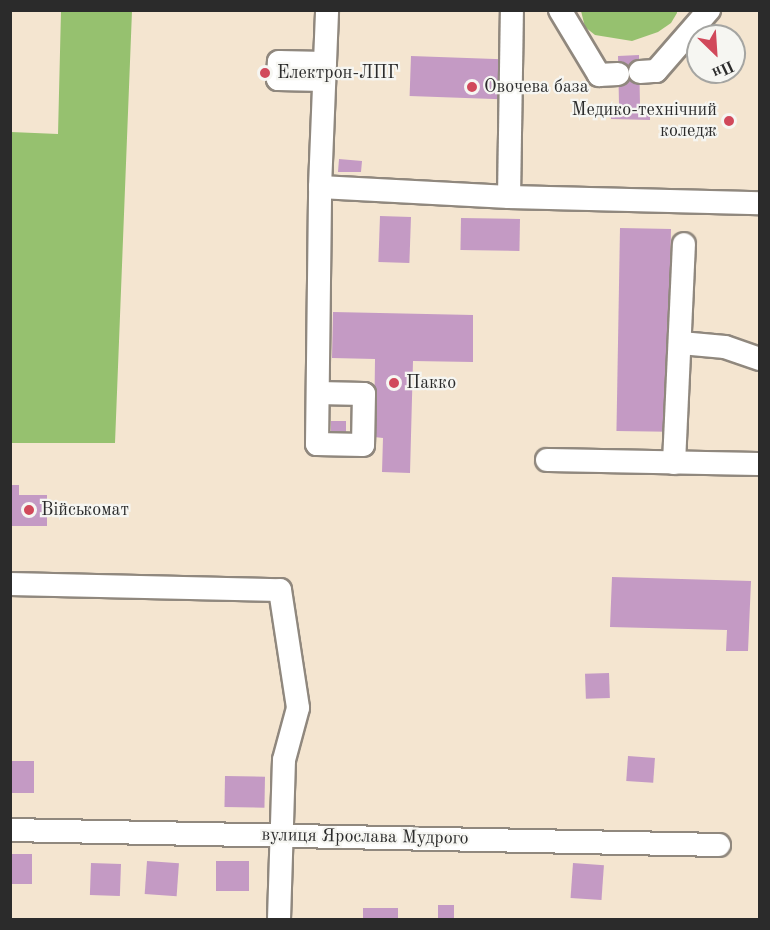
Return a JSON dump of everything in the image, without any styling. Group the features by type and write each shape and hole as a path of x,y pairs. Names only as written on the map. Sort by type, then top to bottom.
{"street":[{"path":"318,393 321,187 327,10"},
{"path":"509,196 512,10"},
{"path":"560,10 599,75 656,71 708,10"},
{"path":"321,187 509,196 759,203"},
{"path":"674,463 684,244"},
{"path":"681,343 725,346 759,359"},
{"path":"547,460 759,464"},
{"path":"10,584 280,590 298,708 284,760 279,920"},
{"name":"вулиця Ярослава Мудрого","path":"10,830 719,845"}],"green space":[{"path":"677,10 677,13 671,23 658,32 632,41 595,35 585,27 581,11"},
{"path":"61,11 132,11 115,443 11,443 11,132 58,134"}],"building":[{"path":"639,55 640,105 650,105 650,120 611,119 611,105 619,105 618,56"},
{"path":"411,56 509,59 508,99 410,96"},
{"path":"339,159 362,161 361,172 338,172"},
{"path":"380,216 411,217 409,263 378,262"},
{"path":"461,218 520,219 519,251 460,250"},
{"path":"620,228 671,229 667,432 616,431"},
{"name":"Пакко","path":"333,312 473,315 473,362 413,361 410,473 382,472 383,438 374,437 375,359 332,358"},
{"path":"331,421 346,421 346,436 331,436"},
{"name":"Військомат","path":"10,485 19,485 19,495 47,495 47,526 10,526"},
{"path":"612,577 751,581 748,651 726,651 727,630 610,627"},
{"path":"609,673 610,698 586,699 585,674"},
{"path":"628,756 655,758 653,783 626,781"},
{"path":"10,761 34,761 34,793 10,793"},
{"path":"225,776 265,777 264,808 224,807"},
{"path":"10,854 32,854 32,884 10,884"},
{"path":"147,861 179,863 177,896 145,894"},
{"path":"216,861 249,861 249,891 216,891"},
{"path":"91,863 121,864 120,896 90,895"},
{"path":"573,863 604,865 601,900 571,898"},
{"path":"438,905 454,905 454,920 438,920"},
{"path":"363,908 398,908 398,920 363,920"}],"place":[{"name":"Електрон-ЛПГ","path":"265,73"},
{"name":"Овочева база","path":"472,87"},
{"name":"Медико-технічний коледж","path":"729,121"},
{"name":"Пакко","path":"394,383"},
{"name":"Військомат","path":"29,510"}]}
